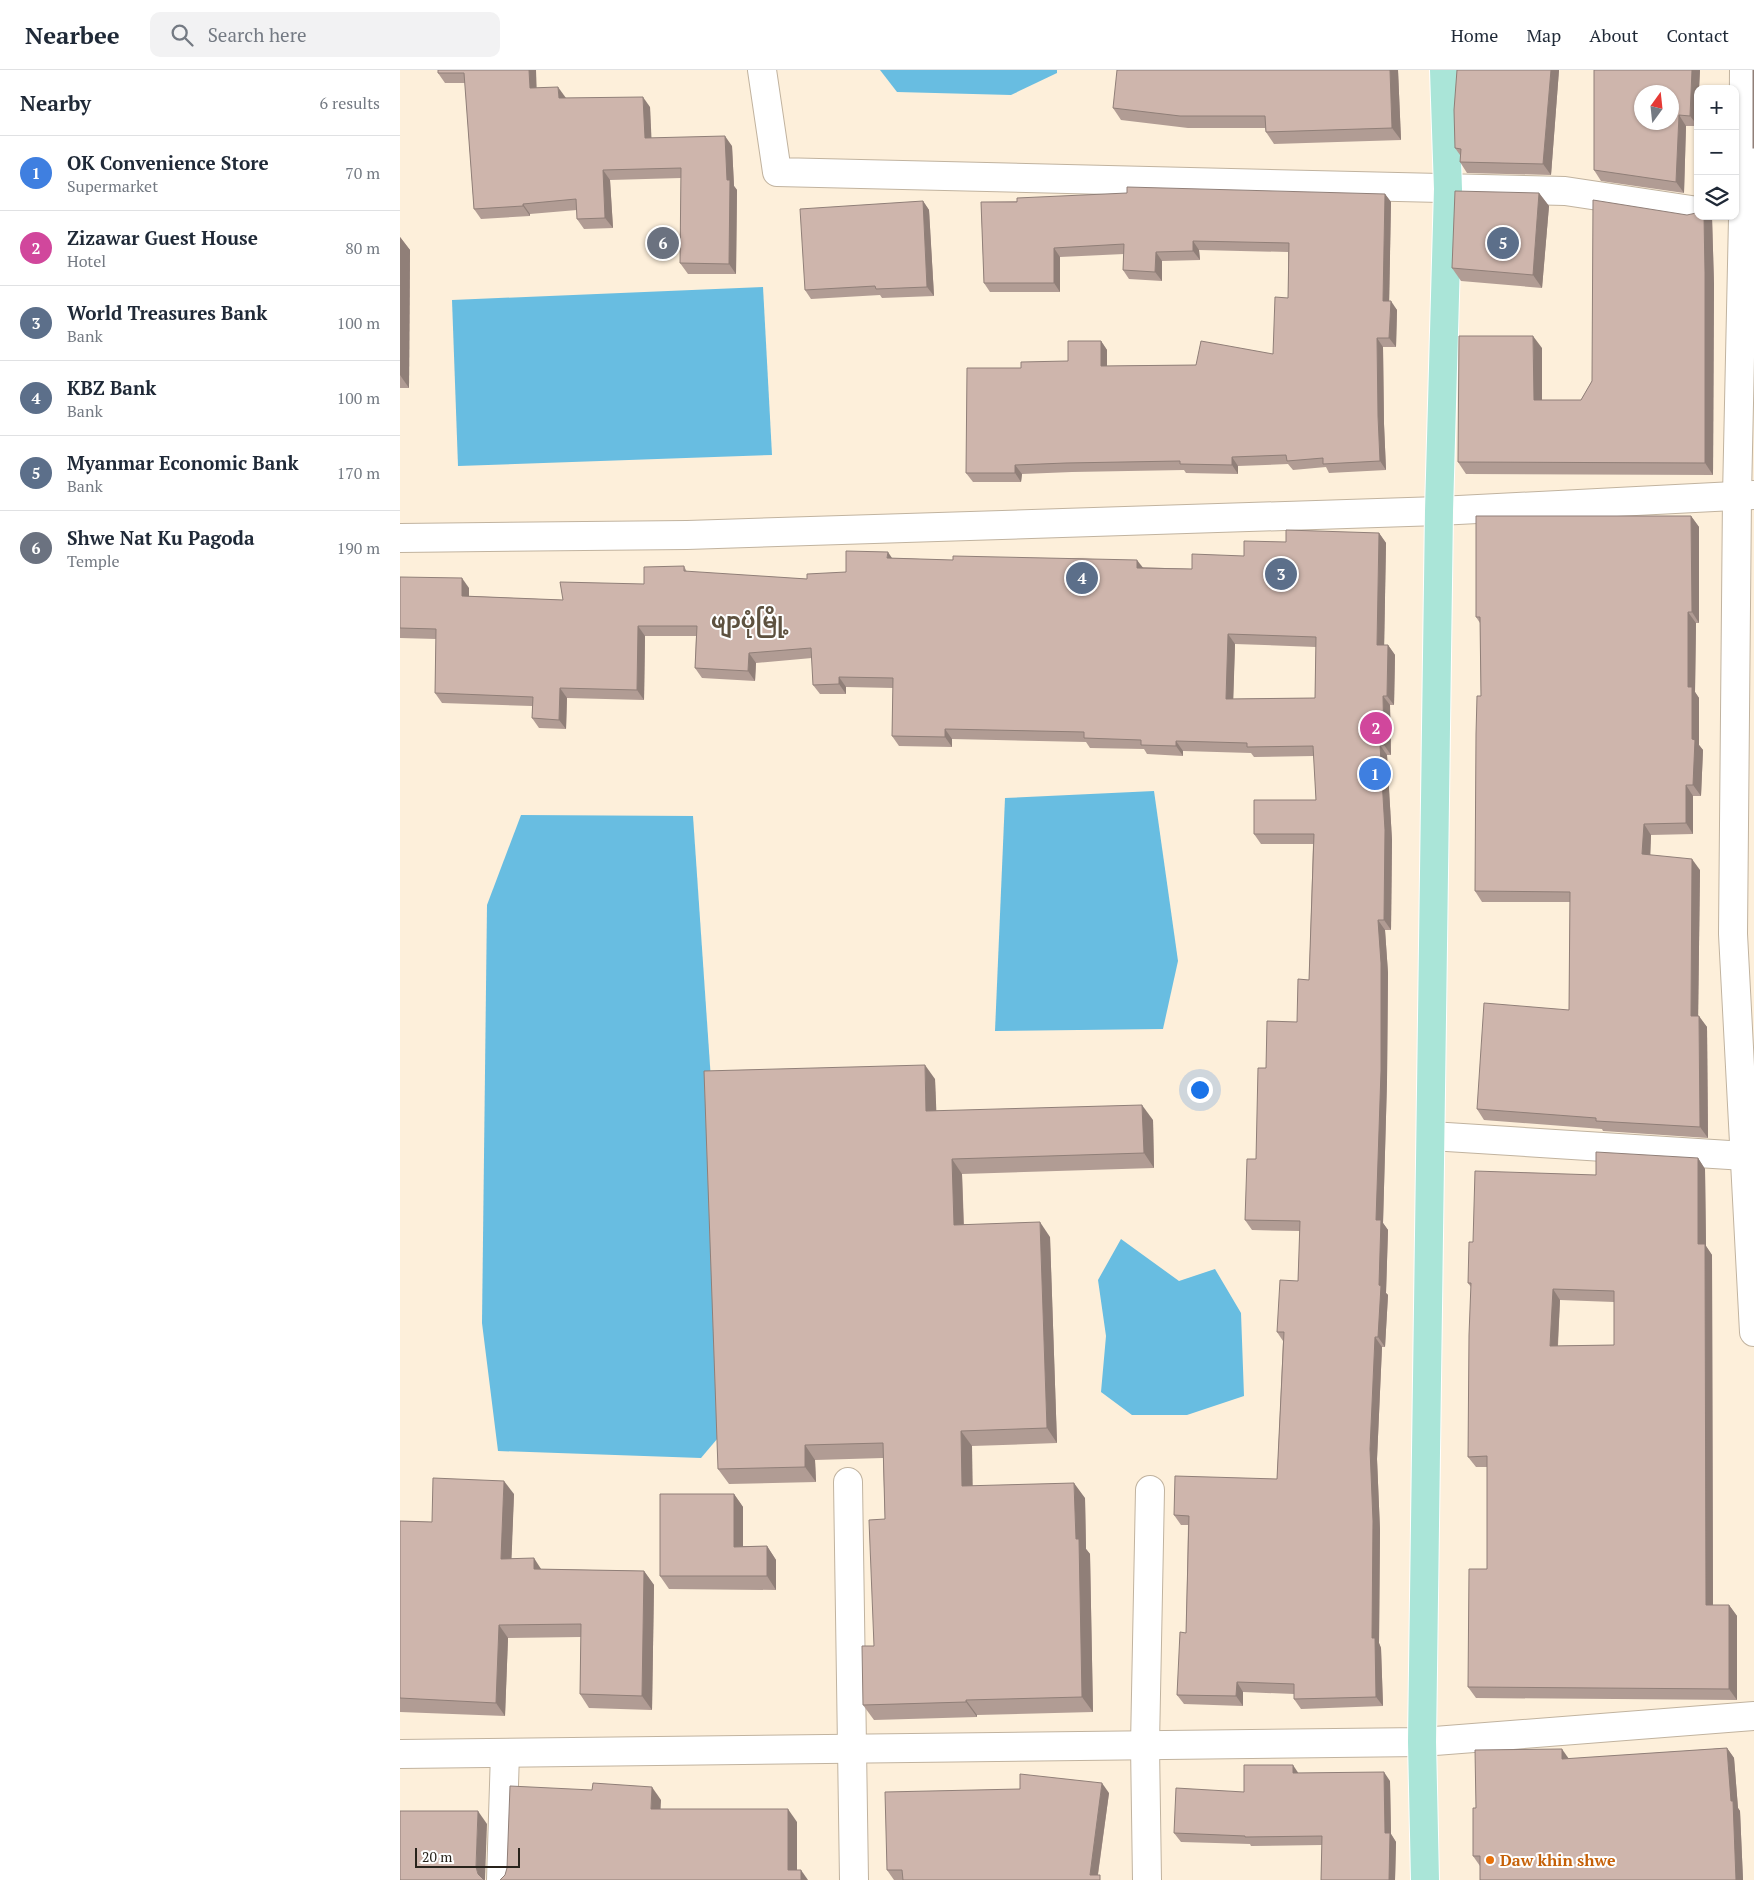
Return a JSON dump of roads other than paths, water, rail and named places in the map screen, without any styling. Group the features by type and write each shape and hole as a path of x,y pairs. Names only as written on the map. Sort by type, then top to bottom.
{"main road":[{"path":"1425,1880 1422,1742 1439,511 1448,190 1444,70"}],"street":[{"path":"762,70 777,172 1448,190 1565,191 1694,210"},
{"path":"1744,70 1745,495 1733,934 1754,1332"},
{"path":"400,538 697,535 1439,511 1745,495"},
{"path":"1431,1136 1745,1156"},
{"path":"848,1482 854,1880"},
{"path":"1147,1880 1145,1745 1150,1490"},
{"path":"400,1754 1422,1742 1754,1716"},
{"path":"501,1880 505,1753"}],"water":[{"path":"880,70 1057,70 1057,73 1011,95 897,92"},
{"path":"763,287 772,455 458,466 452,300"},
{"path":"1154,791 1178,961 1163,1029 995,1031 1005,798"},
{"path":"521,815 693,816 724,1271 723,1432 701,1458 498,1451 482,1323 487,905"},
{"path":"1121,1239 1179,1281 1215,1269 1241,1313 1244,1396 1187,1415 1132,1415 1101,1392 1106,1336 1098,1280"}],"place":[{"name":"Shwe Nat Ku Pagoda","path":"663,243"},
{"name":"Myanmar Economic Bank","path":"1503,243"},
{"name":"World Treasures Bank","path":"1281,574"},
{"name":"KBZ Bank","path":"1082,578"},
{"name":"Zizawar Guest House","path":"1376,728"},
{"name":"OK Convenience Store","path":"1375,774"},
{"name":"Daw khin shwe","path":"1490,1860"}],"district":[{"name":"ဖျာပုံမြို့","path":"750,620"}]}
